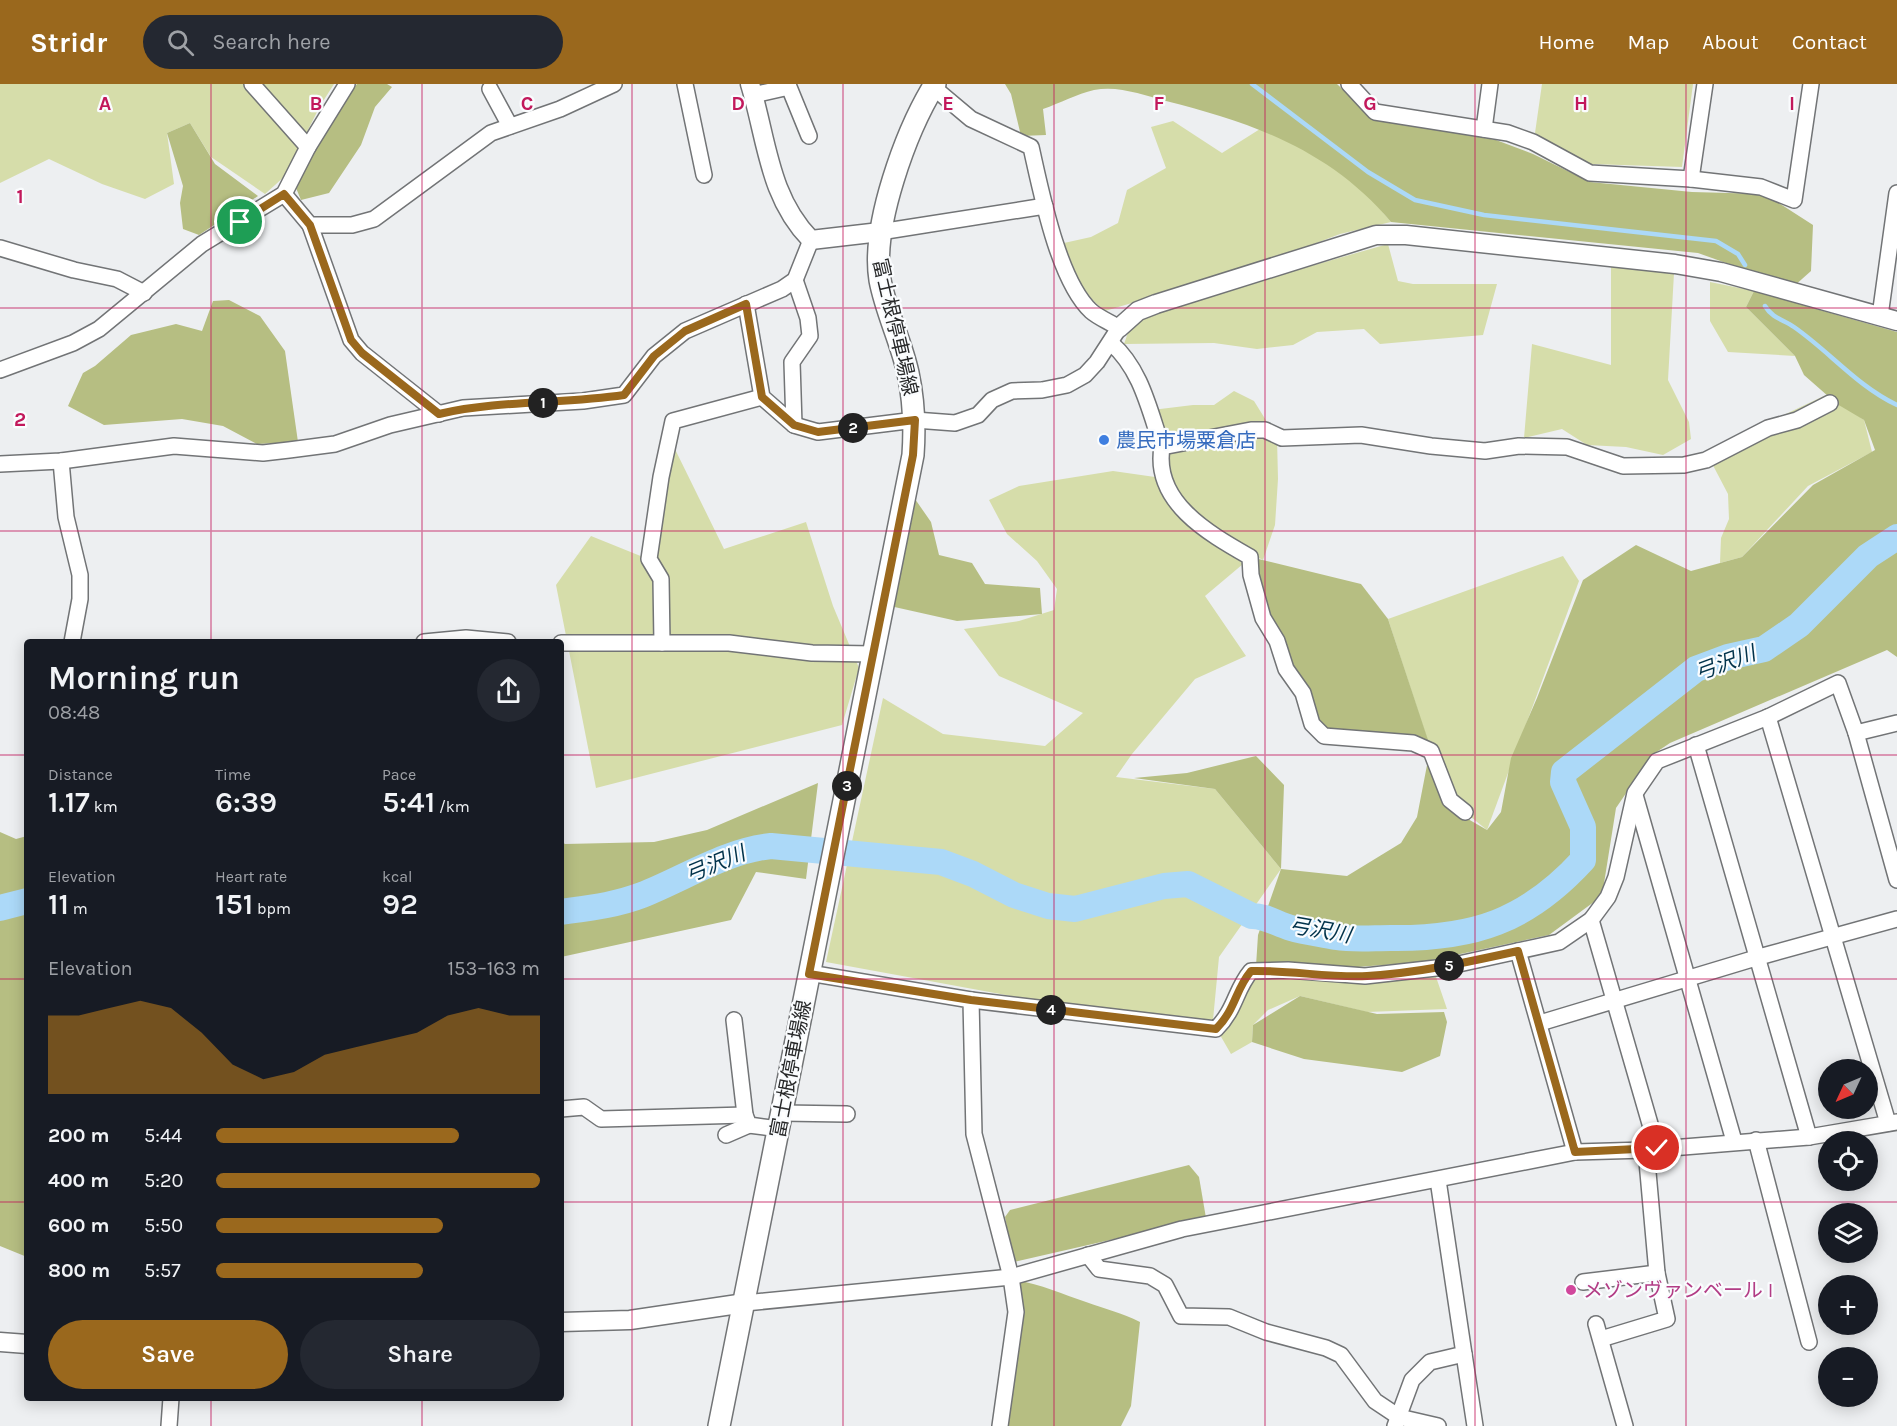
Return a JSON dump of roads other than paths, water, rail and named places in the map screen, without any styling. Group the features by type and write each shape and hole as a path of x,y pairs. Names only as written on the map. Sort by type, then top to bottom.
{"main road":[{"name":"富士根停車場線","path":"719,1426 913,455 915,420 908,371 880,282 877,257 879,232 900,161 934,85"}],"street":[{"path":"252,84 308,147"},
{"path":"0,370 73,343 99,329 202,244 284,194 308,147 347,84"},
{"path":"310,225 352,225 374,219 491,133 560,109 614,84"},
{"path":"685,84 704,175"},
{"path":"1349,84 1376,112 1485,129 1533,142 1590,173 1691,178 1761,186 1794,200 1811,84"},
{"path":"1485,129 1490,84"},
{"path":"1691,178 1705,84"},
{"path":"934,85 971,119 1030,147 1058,253 1070,279 1091,310 1115,335 1135,371 1162,447 1159,461 1162,478 1177,504 1207,532 1250,557 1251,575 1263,618 1277,641 1286,669 1303,693 1312,724 1324,736 1413,743 1431,751 1450,800 1465,812"},
{"path":"809,136 789,87 751,89 770,171 796,225 811,240"},
{"path":"490,89 510,126"},
{"path":"746,304 762,397 794,425 818,432 915,420 955,423 978,415 992,400 1011,391 1042,390 1066,385 1085,375 1115,335 1138,311 1376,235 1406,235 1675,264 1721,272 1888,318 1897,193"},
{"path":"284,194 310,225 351,340 362,353 439,414"},
{"path":"811,240 879,232 1045,206"},
{"path":"0,464 61,461 174,446 263,453 335,444 390,425 463,408 583,401 624,395 654,356 685,331 782,289 795,280 811,240"},
{"path":"0,248 75,270 117,279 144,293"},
{"path":"794,425 792,362 810,336 808,318 795,280"},
{"path":"662,643 661,579 649,559 661,477 673,421 762,397"},
{"path":"1162,447 1251,430 1265,430 1282,438 1361,435 1431,447 1485,451 1519,446 1567,447 1623,466 1684,465 1706,460 1768,429 1797,420 1830,403"},
{"path":"61,461 66,517 80,575 80,598 73,639"},
{"path":"455,639 476,639"},
{"path":"564,644 729,643 812,653 873,654"},
{"path":"809,974 971,1000 1216,1029 1229,1016 1244,979 1251,971 1288,970 1365,976 1445,967 1558,942 1591,920 1608,897 1617,877 1635,793 1657,761 1768,717 1838,683 1856,733 1897,880"},
{"path":"564,1322 630,1320 745,1303 1011,1277 1182,1229 1575,1152 1652,1149 1809,1137 1892,1122 1768,717"},
{"path":"1856,733 1897,723"},
{"path":"1696,745 1759,957 1809,1137"},
{"path":"1635,793 1734,1141"},
{"path":"1540,1023 1759,957 1897,919"},
{"path":"1591,920 1615,999 1652,1149 1657,1272 1667,1319 1601,1339"},
{"path":"1518,951 1575,1152"},
{"path":"971,1000 974,1134 1011,1277 1017,1312 1000,1426"},
{"path":"734,1020 747,1120"},
{"path":"564,1109 584,1107 601,1119 780,1121 847,1114"},
{"path":"726,1135 747,1120"},
{"path":"1756,1140 1809,1342"},
{"path":"1438,1180 1475,1426"},
{"path":"1088,1255 1099,1269 1150,1276 1165,1285 1181,1316 1229,1317 1266,1332 1326,1348 1341,1355 1375,1401 1397,1422 1438,1426"},
{"path":"1583,1282 1657,1272"},
{"path":"1596,1324 1625,1426"},
{"path":"0,1342 24,1344"},
{"path":"1397,1422 1412,1380 1430,1362 1464,1354"},
{"path":"169,1426 171,1401"}],"waterway":[{"path":"1252,84 1368,172 1415,200 1484,215 1716,241 1738,254 1745,265"},
{"path":"1765,306 1775,316 1807,337 1856,379 1897,405"},
{"name":"弓沢川","path":"564,912 602,906 632,898 737,853 771,846 941,862 973,874 1014,895 1048,906 1075,909 1164,886 1188,884 1252,916 1296,929 1336,937 1357,939 1421,937 1473,930 1520,912 1562,881 1583,860 1583,827 1563,782 1564,772 1696,669 1728,657 1764,649 1799,625 1868,556 1897,537"},
{"name":"弓沢川","path":"0,908 24,902"}],"place":[{"name":"農民市場粟倉店","path":"1104,440"},
{"name":"メゾンヴァンベール I","path":"1571,1290"}]}
